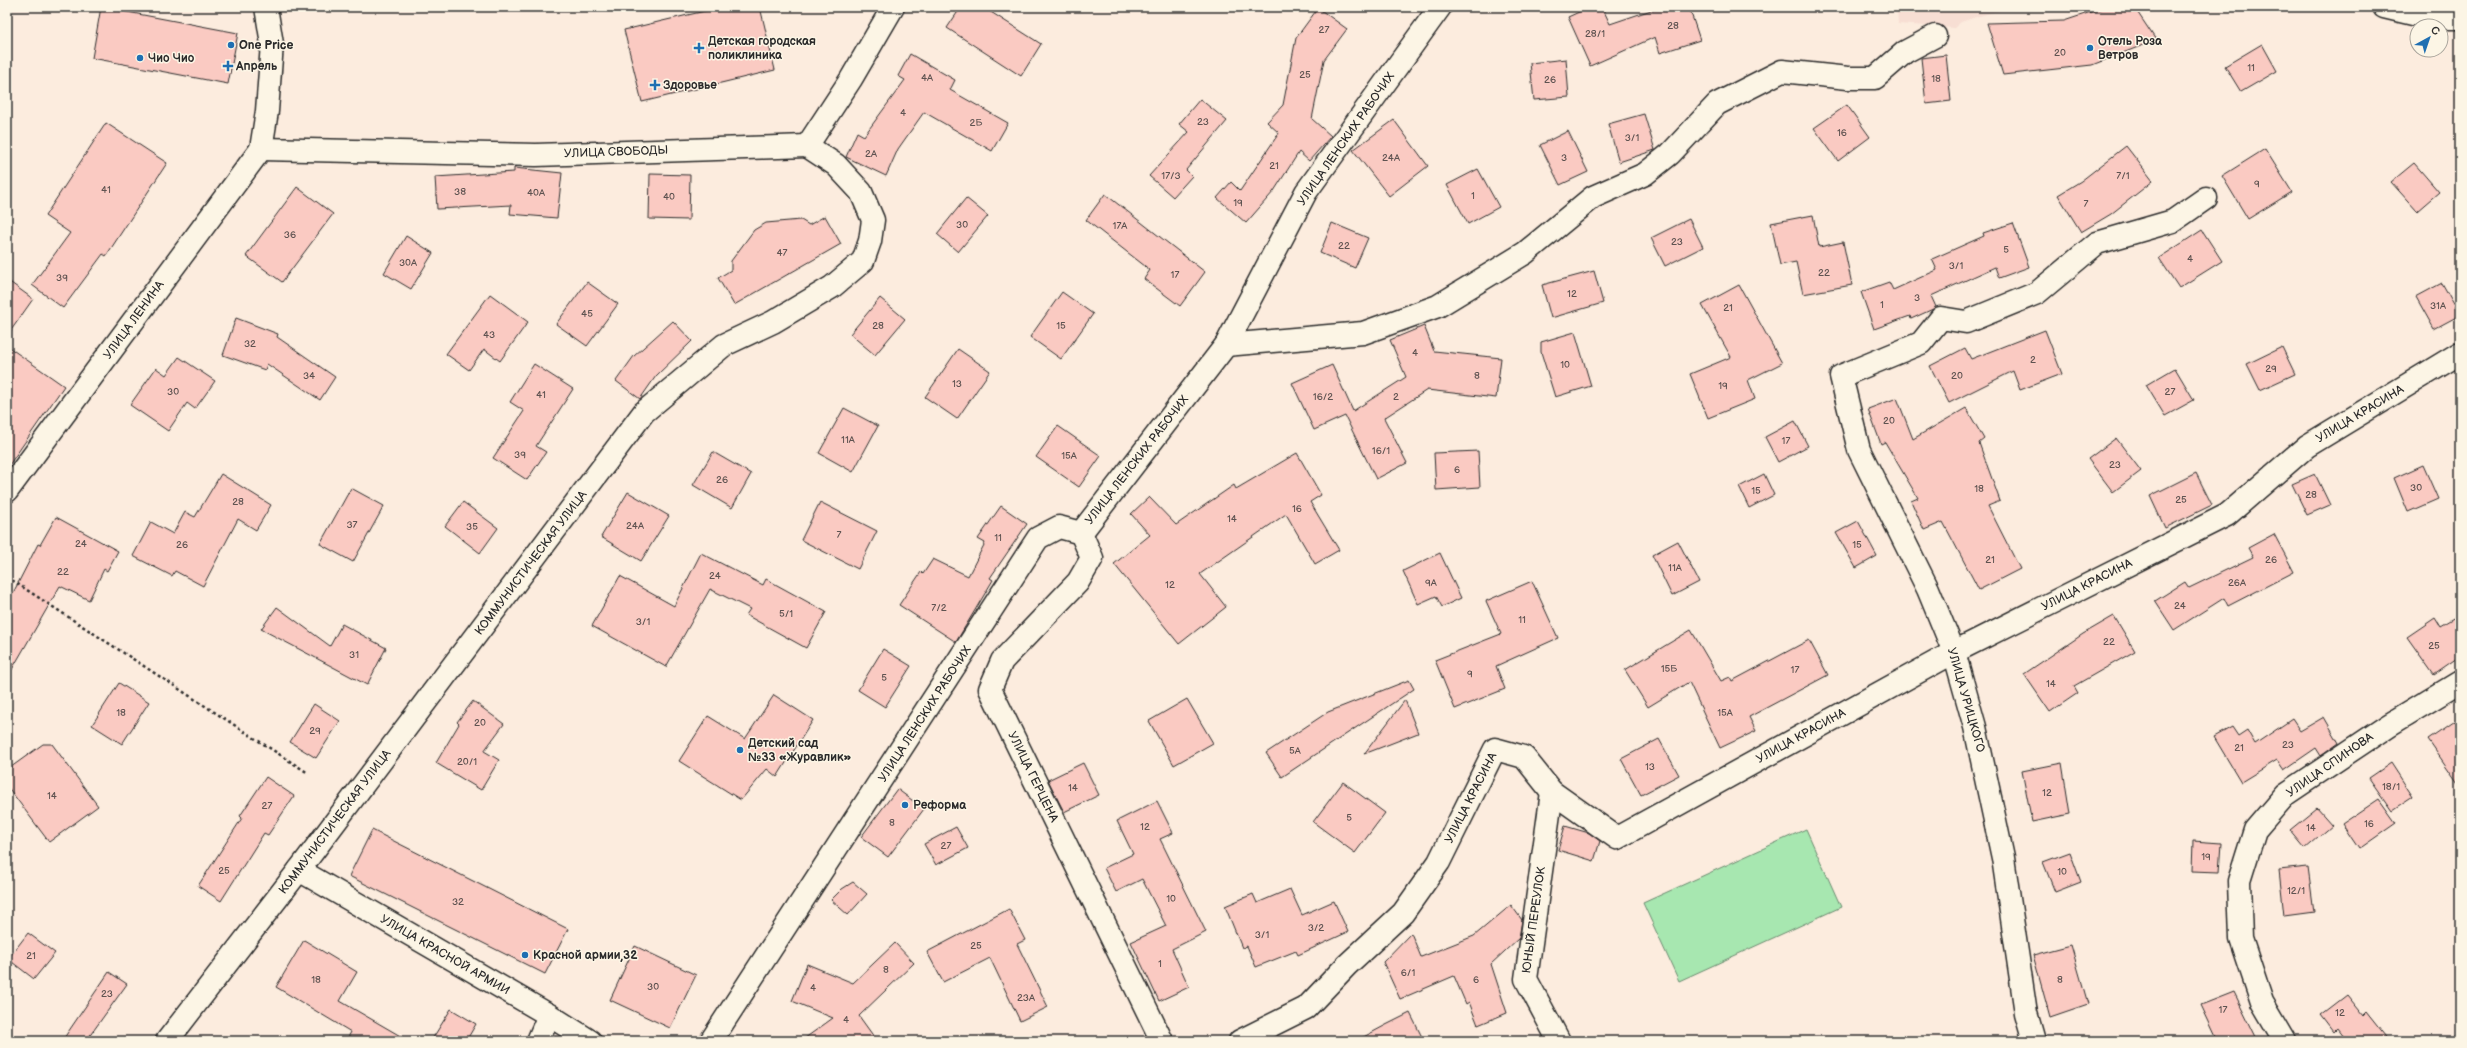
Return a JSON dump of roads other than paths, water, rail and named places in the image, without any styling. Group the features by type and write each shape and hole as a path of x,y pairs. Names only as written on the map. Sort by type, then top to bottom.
{"main road":[{"path":"260,149 267,111 272,44 266,7"},
{"path":"807,146 851,79 893,7"},
{"name":"УЛИЦА ЛЕНСКИХ РАБОЧИХ","path":"711,1041 1038,538 1059,527 1081,533 1226,345 1306,192 1440,7"},
{"path":"2384,7 2430,18 2460,18"},
{"path":"1226,345 1363,333 1438,306 1525,253 1593,198 1645,174 1670,154 1718,104 1782,71 1848,78 1875,78 1904,52 1935,36"},
{"name":"УЛИЦА СВОБОДЫ","path":"260,149 536,155 807,146"},
{"name":"КОММУНИСТИЧЕСКАЯ УЛИЦА","path":"167,1041 299,870 644,412 724,345 773,322 832,287 863,261 870,242 873,220 861,192 836,165 807,146"},
{"name":"УЛИЦА ЛЕНИНА","path":"7,491 260,149"},
{"name":"УЛИЦА УРИЦКОГО","path":"2034,1041 2026,1013 2003,858 1975,727 1954,652 1928,589 1859,450 1841,376 1921,342 1941,318 1966,322 2037,293 2097,243 2173,221 2206,198"},
{"name":"УЛИЦА КРАСИНА","path":"1240,1041 1306,1008 1347,964 1403,913 1439,862 1495,748 1524,758 1552,792 1617,838 1954,652 2226,515 2307,446 2460,353"},
{"name":"УЛИЦА ГЕРЦЕНА","path":"1081,533 1092,558 1078,582 1002,661 990,689 1162,1041"},
{"name":"УЛИЦА СПИНОВА","path":"2285,1041 2262,1002 2241,939 2239,881 2255,830 2286,794 2389,725 2460,682"},
{"name":"ЮНЫЙ ПЕРЕУЛОК","path":"1552,792 1526,979 1559,1041"},
{"name":"УЛИЦА КРАСНОЙ АРМИИ","path":"299,870 549,1015 590,1041"},
{"path":"538,1041 549,1015"}],"place":[{"name":"One Price","path":"231,45"},
{"name":"Детская городская поликлиника","path":"699,48"},
{"name":"Отель Роза Ветров","path":"2090,48"},
{"name":"Чио Чио","path":"140,58"},
{"name":"Апрель","path":"228,66"},
{"name":"Здоровье","path":"655,85"},
{"name":"Детский сад №33 «Журавлик»","path":"740,750"},
{"name":"Реформа","path":"905,805"},
{"name":"Красной армии,32","path":"525,955"}]}
